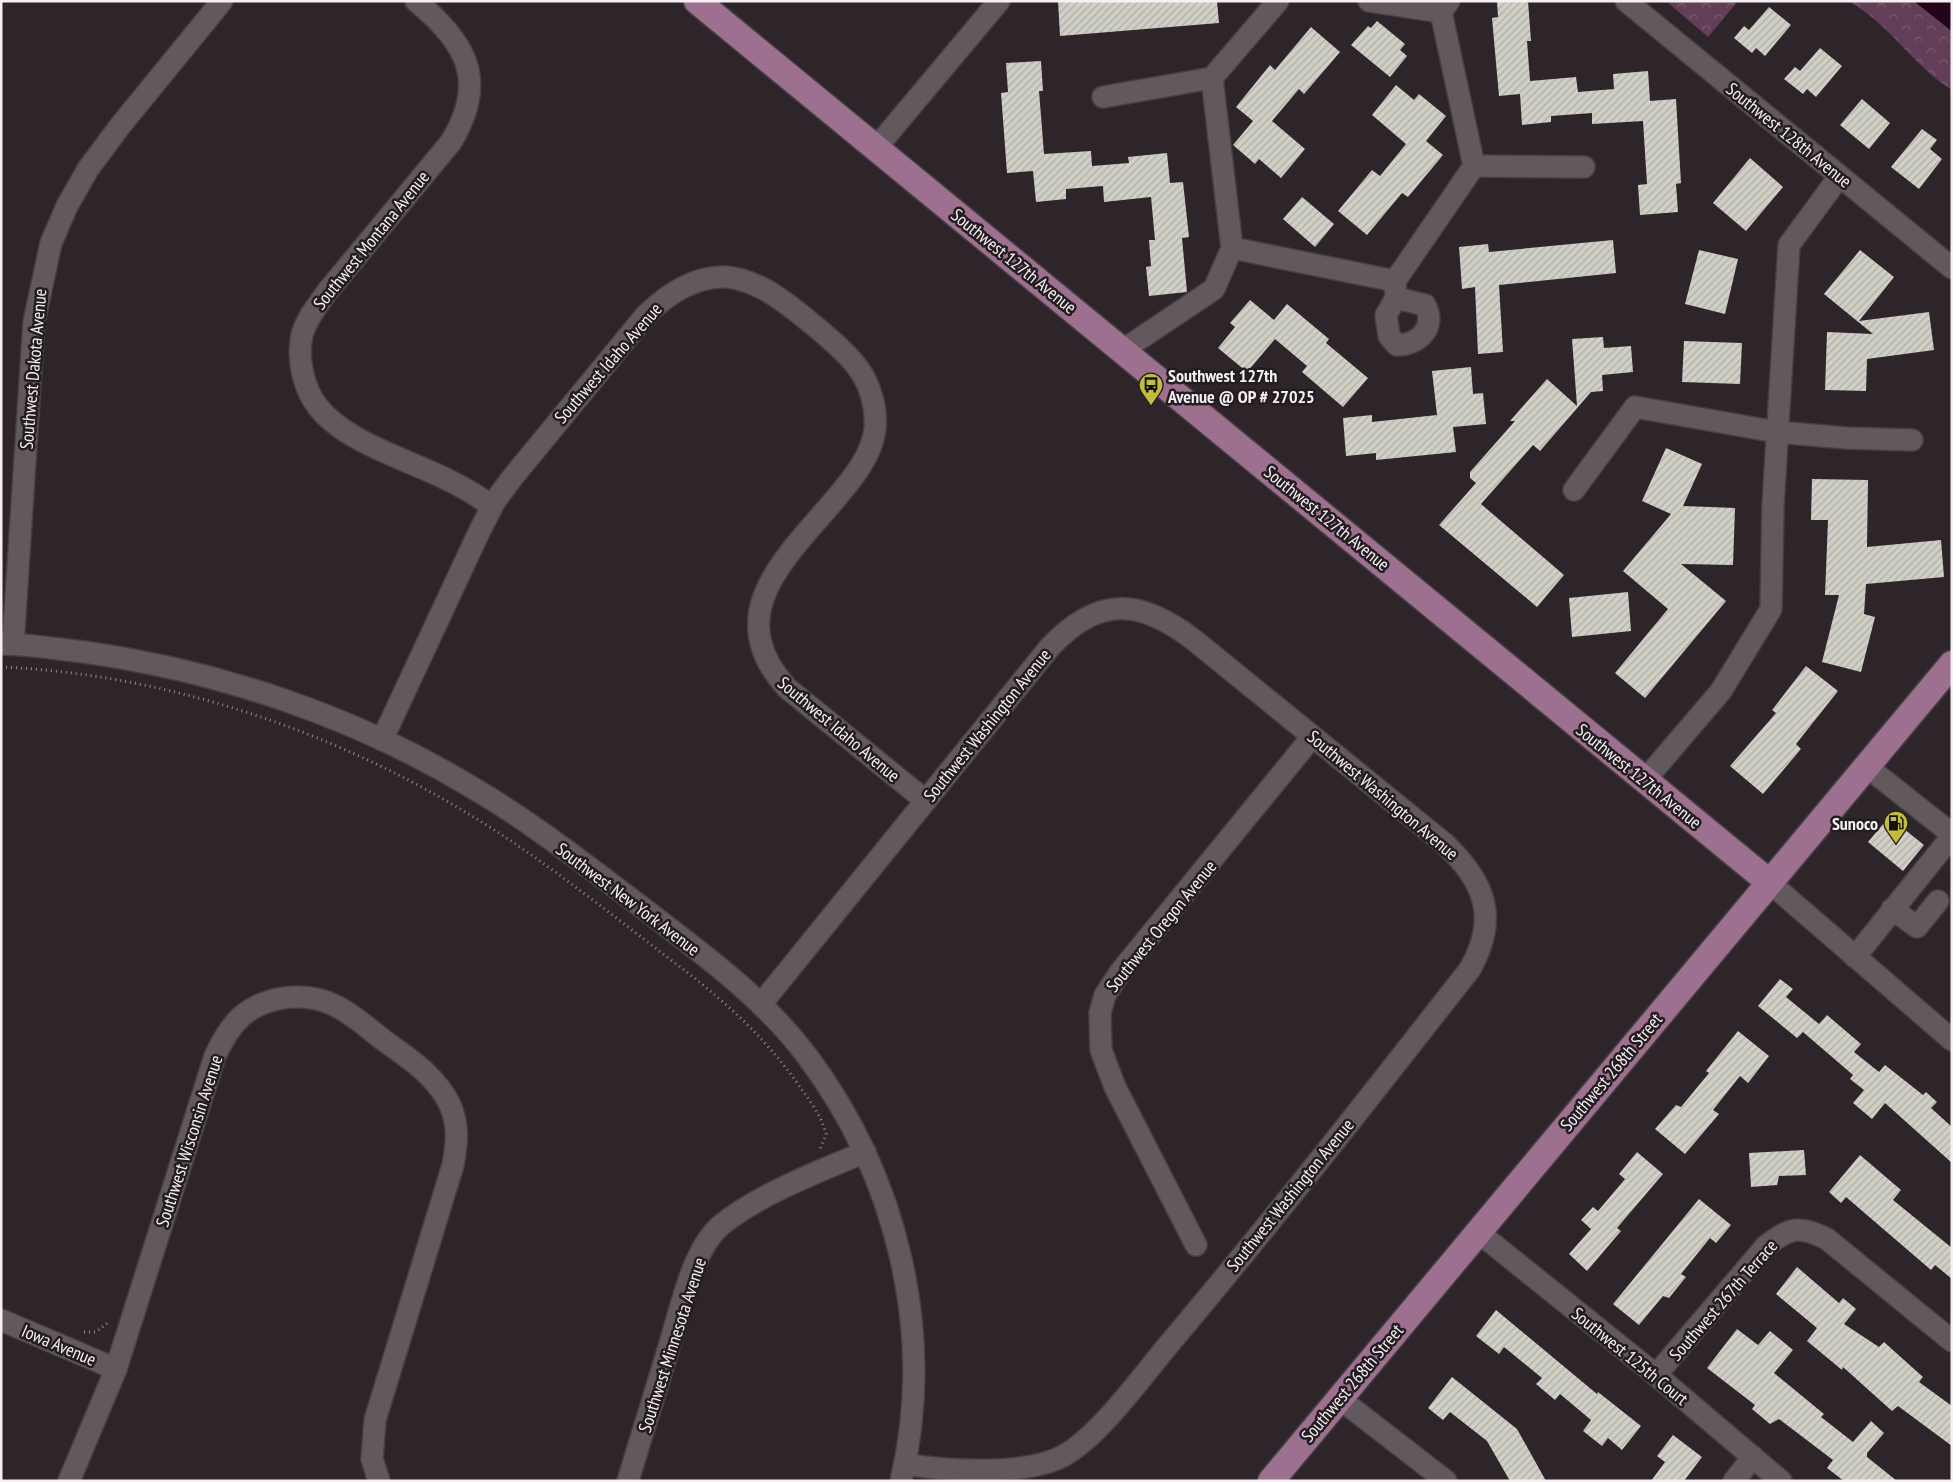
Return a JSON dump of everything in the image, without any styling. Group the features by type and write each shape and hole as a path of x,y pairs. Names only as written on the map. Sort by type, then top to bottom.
{"main road":[{"name":"Southwest 127th Avenue","path":"697,1 1769,882"},
{"name":"Southwest 268th Street","path":"1271,1481 1952,664"}],"street":[{"name":"Southwest Dakota Avenue","path":"7,644 34,322 51,243 67,206 88,169 120,126 222,1"},
{"name":"Southwest Montana Avenue","path":"416,1 454,36 464,54 470,71 471,87 462,125 451,142 327,292 310,317 303,334 300,359 306,386 317,406 330,420 372,444 450,481 492,506"},
{"path":"876,148 999,1"},
{"path":"1102,97 1212,78 1278,1"},
{"path":"1232,248 1396,290 1474,166 1445,7 1369,1"},
{"name":"Southwest 128th Avenue","path":"1626,1 1952,268"},
{"path":"1123,350 1214,289 1232,248 1212,78"},
{"path":"1474,166 1584,167"},
{"path":"1645,780 1721,691 1771,609 1773,504 1789,245 1839,177"},
{"name":"Southwest Idaho Avenue","path":"382,740 492,506 536,448 646,315 663,299 682,287 709,278 726,277 747,281 764,289 828,338 858,368 869,387 874,409 875,429 866,454 850,482 782,564 765,589 758,612 759,635 766,657 775,675 787,688 926,801"},
{"path":"1574,490 1634,407 1777,432 1846,438 1912,440"},
{"name":"Southwest Washington Avenue","path":"762,1003 1063,633 1096,614 1115,608 1134,609 1154,614 1174,625 1445,844 1461,859 1475,877 1482,896 1486,917 1481,951 1458,985 1223,1280 1091,1435 1061,1457 1044,1463 1021,1467 934,1469 903,1472"},
{"name":"Southwest New York Avenue","path":"7,644 118,657 182,671 287,702 382,740 473,788 549,838 651,914 762,1003 807,1055 852,1126 865,1152 888,1210 901,1257 909,1299 914,1382 911,1426 903,1472"},
{"name":"Southwest Oregon Avenue","path":"1196,1245 1106,1068 1099,1034 1100,1013 1105,995 1121,971 1312,737"},
{"path":"1855,956 1952,835 1866,766"},
{"name":"Southwest 127th Avenue","path":"1769,882 1952,1040"},
{"path":"1892,909 1917,926 1938,901"},
{"name":"Southwest Wisconsin Avenue","path":"69,1481 116,1369 207,1076 225,1036 242,1016 272,1000 293,997 308,997 336,1006 429,1076 450,1106 456,1125 458,1142 453,1164 375,1420 372,1459 379,1481"},
{"name":"Southwest Minnesota Avenue","path":"628,1481 685,1295 708,1239 732,1217 756,1202 865,1152"},
{"name":"Southwest 267th Terrace","path":"1656,1376 1766,1246 1780,1234 1793,1229 1810,1230 1827,1239 1952,1341"},
{"name":"Southwest 125th Court","path":"1478,1232 1656,1376 1781,1481"},
{"name":"Iowa Avenue","path":"1,1320 116,1369"},
{"path":"1340,1398 1446,1481"},
{"path":"1734,1481 1753,1457"}],"path":[{"path":"1,667 111,680 157,689 244,712 310,735 361,757 426,789 469,814 554,872 636,933 711,990 745,1021 787,1069 822,1121 826,1134 824,1142 820,1149 812,1154"},
{"path":"81,1331 96,1332 108,1324 112,1316"}],"green space":[{"path":"1666,1 1738,1 1708,37"},
{"path":"1848,1 1952,1 1952,90 1925,69 1889,32 1863,10"}],"shaded area":[{"path":"1913,1 1952,1 1952,32"}],"building":[{"path":"1058,1 1217,1 1219,23 1060,36"},
{"path":"1497,1 1528,1 1531,41 1527,41 1530,81 1576,77 1578,92 1614,89 1613,74 1648,71 1650,101 1676,99 1681,183 1676,184 1678,212 1640,215 1638,185 1647,184 1643,121 1592,124 1592,113 1551,116 1551,122 1522,125 1520,94 1499,96 1492,18 1498,17"},
{"path":"1769,7 1791,25 1765,56 1756,48 1752,53 1734,38 1744,26 1749,30"},
{"path":"1377,21 1405,44 1400,50 1407,56 1390,77 1351,45 1368,26 1371,28"},
{"path":"1311,27 1340,52 1304,94 1299,89 1272,121 1305,149 1281,178 1259,159 1255,164 1233,145 1253,121 1236,107 1270,65 1275,70"},
{"path":"1820,48 1842,66 1816,97 1807,89 1803,94 1784,79 1795,67 1800,71"},
{"path":"1041,61 1043,91 1039,91 1044,154 1091,151 1092,166 1129,163 1128,157 1167,153 1170,183 1183,182 1189,237 1182,238 1187,292 1149,296 1146,267 1151,266 1149,240 1155,240 1151,197 1104,202 1103,186 1066,189 1066,199 1036,202 1033,171 1007,173 1001,93 1008,92 1006,63"},
{"path":"1396,85 1414,100 1419,94 1446,116 1426,141 1443,155 1408,197 1402,193 1367,235 1338,211 1372,170 1380,176 1406,144 1372,115"},
{"path":"1862,99 1890,123 1869,149 1840,125"},
{"path":"1922,129 1937,140 1930,149 1942,159 1919,189 1891,167"},
{"path":"1750,158 1783,187 1746,231 1713,203"},
{"path":"1302,197 1334,224 1315,247 1283,219"},
{"path":"1613,240 1616,273 1499,285 1503,352 1478,354 1475,287 1462,289 1459,247 1488,244 1489,252"},
{"path":"1699,250 1738,259 1725,314 1685,304"},
{"path":"1860,250 1894,277 1859,321 1929,312 1934,350 1867,359 1866,391 1825,390 1827,332 1873,334 1824,294"},
{"path":"1250,300 1274,320 1287,304 1329,339 1326,343 1368,378 1343,407 1302,372 1307,366 1275,339 1247,372 1218,348 1235,327 1230,323"},
{"path":"1603,337 1604,348 1631,346 1633,372 1602,375 1603,391 1591,392 1540,451 1533,445 1481,504 1564,575 1537,607 1439,525 1476,483 1470,478 1470,472 1515,421 1510,421 1547,379 1577,406 1572,339"},
{"path":"1684,341 1742,343 1740,384 1682,382"},
{"path":"1471,367 1473,394 1483,393 1486,424 1453,427 1456,452 1376,460 1376,453 1346,456 1343,418 1372,415 1372,422 1437,415 1432,371"},
{"path":"1666,448 1702,464 1683,506 1735,508 1733,565 1681,564 1726,601 1645,698 1615,673 1668,609 1623,571 1671,514 1642,501"},
{"path":"1812,479 1868,480 1867,547 1941,540 1944,577 1866,584 1864,614 1875,617 1861,672 1822,662 1839,595 1825,595 1828,520 1811,520"},
{"path":"1628,592 1631,631 1572,637 1569,598"},
{"path":"1806,666 1838,691 1796,744 1801,749 1763,794 1730,766 1776,713 1772,710"},
{"name":"Sunoco","path":"1889,817 1924,845 1903,871 1868,842"},
{"path":"1780,979 1793,989 1786,997 1819,1024 1827,1015 1861,1044 1854,1052 1879,1072 1885,1065 1923,1095 1926,1092 1937,1102 1931,1108 1952,1127 1952,1163 1885,1103 1872,1119 1853,1103 1864,1090 1850,1079 1853,1075 1803,1032 1797,1038 1758,1006"},
{"path":"1738,1031 1769,1056 1748,1083 1740,1076 1713,1110 1719,1114 1685,1154 1655,1129 1676,1105 1681,1107 1709,1073 1706,1071"},
{"path":"1804,1150 1806,1175 1779,1176 1777,1185 1751,1187 1749,1153"},
{"path":"1637,1152 1663,1174 1617,1228 1621,1231 1587,1271 1569,1254 1591,1229 1581,1220 1593,1207 1598,1211 1625,1179 1619,1174"},
{"path":"1860,1155 1901,1190 1893,1200 1952,1248 1952,1279 1935,1265 1931,1270 1846,1197 1841,1203 1829,1192"},
{"path":"1699,1199 1731,1225 1716,1243 1710,1238 1681,1274 1686,1277 1669,1298 1663,1296 1639,1325 1613,1304"},
{"path":"1797,1267 1839,1303 1843,1298 1856,1309 1844,1324 1879,1347 1884,1342 1923,1377 1919,1382 1952,1406 1952,1446 1898,1406 1892,1411 1843,1367 1842,1370 1807,1341 1817,1328 1776,1294"},
{"path":"1496,1310 1597,1394 1598,1392 1641,1426 1622,1450 1608,1438 1602,1446 1583,1431 1591,1420 1560,1394 1555,1400 1536,1384 1542,1378 1504,1347 1499,1354 1476,1336"},
{"path":"1737,1329 1758,1345 1770,1331 1793,1350 1774,1373 1824,1414 1821,1417 1853,1442 1871,1421 1884,1433 1867,1453 1867,1457 1897,1481 1844,1481 1827,1468 1833,1460 1779,1419 1770,1424 1752,1409 1755,1405 1707,1368"},
{"path":"1452,1377 1517,1429 1546,1481 1510,1481 1487,1441 1450,1412 1443,1420 1428,1408"},
{"path":"1673,1435 1702,1457 1684,1481 1651,1481 1665,1462 1657,1456"}],"place":[{"name":"Southwest 127th Avenue @ OP # 27025","path":"1151,406"},
{"name":"Sunoco","path":"1896,844"}]}
